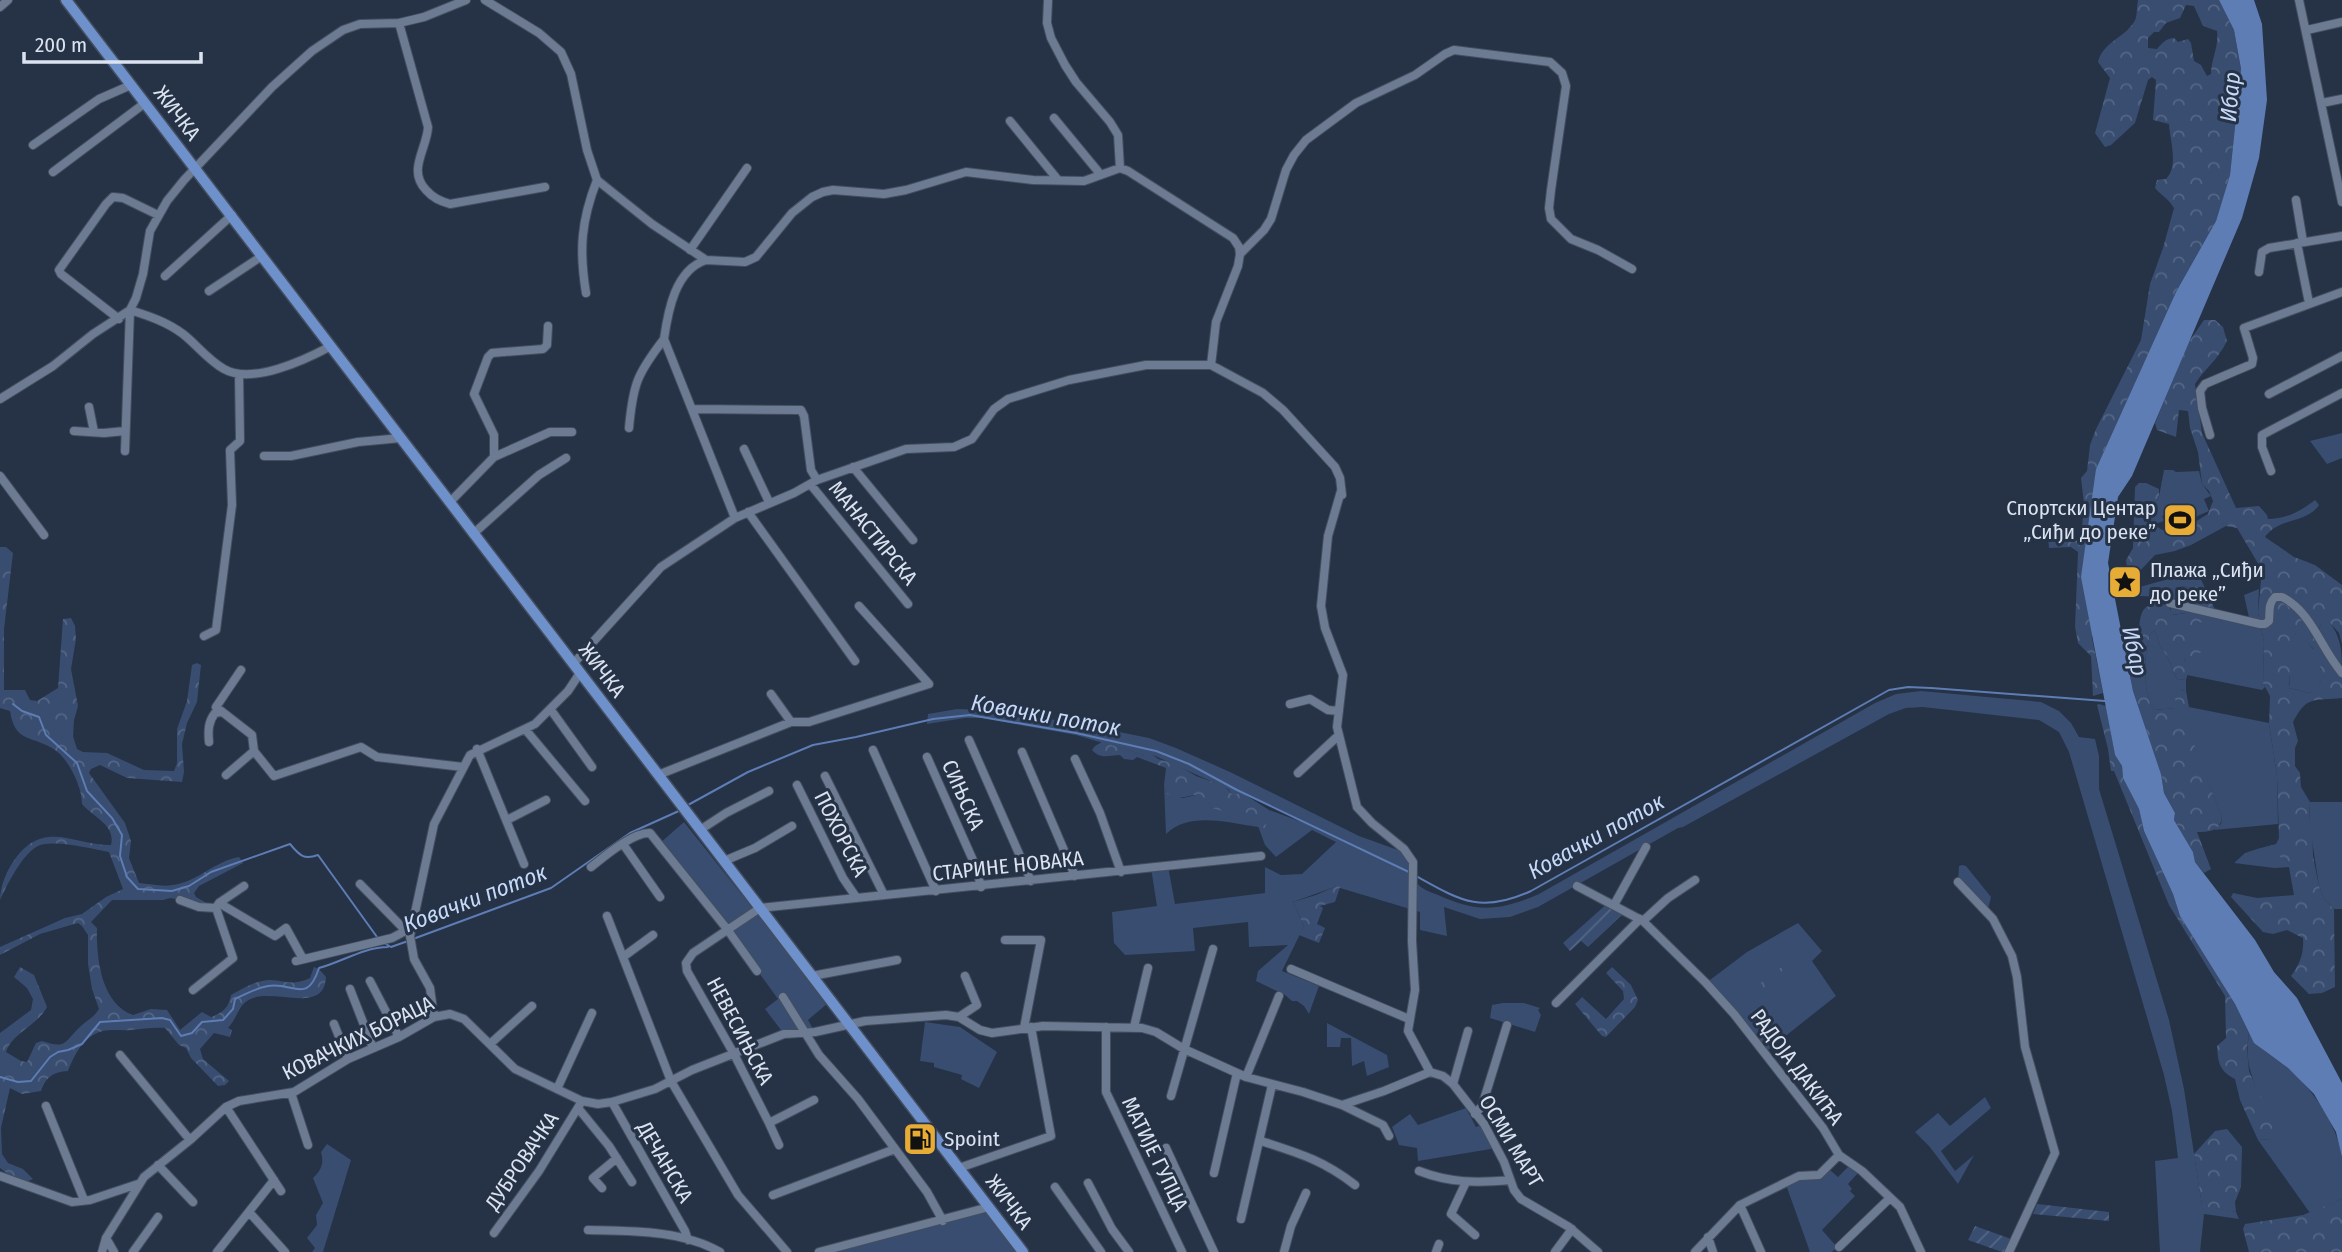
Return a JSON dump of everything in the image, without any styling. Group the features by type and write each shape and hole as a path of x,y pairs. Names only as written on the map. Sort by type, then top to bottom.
{"main road":[{"name":"ЖИЧКА","path":"66,0 1023,1252"}],"street":[{"path":"0,7 8,0"},
{"path":"0,399 45,372 93,334 130,310 143,274 150,231 158,215 184,180 272,87 312,51 343,30 360,24 399,23 424,17 466,0"},
{"path":"485,0 539,33 561,52 571,74 587,150 597,180 618,199 706,260"},
{"path":"1048,0 1047,23 1051,38 1065,65 1118,135 1119,169"},
{"path":"2300,0 2342,202"},
{"path":"2306,30 2342,22"},
{"path":"399,23 428,127 428,140 416,168 419,181 427,191 438,201 450,204 545,187"},
{"path":"1211,365 1216,322 1240,254 1271,219 1286,170 1294,155 1306,140 1356,103 1415,75 1454,50 1550,62 1562,72 1566,94 1551,190 1551,219 1571,239 1632,269"},
{"path":"33,145 99,99 131,85"},
{"path":"2322,103 2342,99"},
{"path":"53,172 145,103"},
{"path":"1054,118 1101,175"},
{"path":"1010,121 1058,180"},
{"path":"690,250 747,168"},
{"path":"629,428 632,395 639,376 664,339 668,312 677,289 689,271 698,262 706,260 750,261 792,213 823,192 833,190 884,194 966,172 1020,178 1090,180 1119,169 1128,171 1233,238 1240,254"},
{"path":"586,293 580,258 584,221 597,180"},
{"path":"119,319 59,270 113,197 123,198 158,215"},
{"path":"2296,200 2309,303"},
{"path":"165,276 232,215"},
{"path":"2259,272 2262,252 2269,247 2342,236"},
{"path":"209,291 262,256"},
{"path":"2210,435 2200,391 2205,384 2252,364 2253,358 2244,328 2342,292"},
{"path":"130,310 156,318 175,328 225,370 239,374 252,374 303,362 331,346"},
{"path":"125,451 130,310"},
{"path":"494,457 494,435 474,394 488,357 492,353 543,349 547,345 548,326"},
{"path":"664,339 735,518"},
{"path":"2269,394 2342,356"},
{"path":"434,1017 430,988 415,960 409,932 434,824 470,755 535,724 551,710 568,691 577,668 661,567 735,518 814,482 906,449 954,447 972,439 994,409 1008,399 1069,380 1146,365 1211,365 1263,393 1283,410 1335,467 1342,492 1328,536 1321,606 1325,628 1343,675 1337,727 1357,807 1371,823 1404,849 1413,866 1412,946 1415,990 1409,1019 1409,1035 1430,1072 1342,1105"},
{"path":"204,636 216,630 220,607 232,505 230,450 240,441 239,374"},
{"path":"2271,471 2262,447 2262,435 2342,393"},
{"path":"89,407 94,432"},
{"path":"692,409 801,410 814,482"},
{"path":"74,431 125,431"},
{"path":"450,502 494,457 550,432 572,432"},
{"path":"264,456 291,456 358,442 401,438"},
{"path":"744,449 769,502"},
{"path":"473,534 539,475 566,458"},
{"path":"853,467 913,540"},
{"path":"0,476 44,535"},
{"name":"МАНАСТИРСКА","path":"814,482 908,604"},
{"path":"748,512 855,660"},
{"path":"2170,603 2260,624 2269,621 2272,600 2281,597 2306,618 2318,633 2330,659 2342,673"},
{"path":"658,775 791,722 809,722 929,684 859,607"},
{"path":"241,670 216,707 252,735 254,751 274,776 361,747 377,757 463,767"},
{"path":"771,694 791,722"},
{"path":"1290,704 1310,699 1328,710 1339,711"},
{"path":"551,710 592,767"},
{"path":"209,742 208,729 211,719 215,713 222,712"},
{"path":"525,729 584,801"},
{"path":"1298,773 1339,735"},
{"path":"969,740 1031,881"},
{"path":"477,750 524,864"},
{"path":"873,750 936,891"},
{"path":"226,775 254,751"},
{"path":"1022,752 1075,876"},
{"name":"СИЊСКА","path":"927,757 976,867 981,887"},
{"path":"1075,760 1104,823 1121,872"},
{"path":"825,776 884,895"},
{"name":"ПОХОРСКА","path":"797,785 843,878 856,898"},
{"path":"700,830 769,791"},
{"path":"507,820 545,800"},
{"path":"724,861 755,848 792,826"},
{"path":"591,867 623,844 641,834 650,833 757,971"},
{"path":"623,844 660,897"},
{"path":"1614,905 1646,847"},
{"name":"СТАРИНЕ НОВАКА","path":"760,908 1261,856"},
{"path":"1556,1003 1642,920 1695,880"},
{"path":"1958,882 1993,919 2012,956 2025,1047 2055,1153 2009,1252"},
{"path":"360,884 409,932"},
{"path":"218,906 244,886"},
{"name":"РАДОЈА ДАКИЋА","path":"1577,886 1642,920 1734,1014 1822,1128 1839,1155 1819,1175 1799,1176 1740,1205 1695,1252"},
{"path":"180,901 199,907 218,906 275,936 286,929 300,960 409,932"},
{"path":"193,990 233,958 218,906"},
{"name":"НЕВЕСИЊСКА","path":"760,908 693,953 686,968 734,1054 779,1145"},
{"path":"607,916 671,1081 738,1195 787,1252"},
{"path":"624,957 653,934"},
{"path":"959,1168 1051,1136 1027,1028 1041,940 1004,940"},
{"path":"1171,1096 1213,949"},
{"path":"812,976 897,960"},
{"path":"1134,1027 1148,968"},
{"path":"1291,969 1409,1019"},
{"path":"965,976 977,1005 959,1017 985,1031 1134,1027 1156,1032 1184,1049 1246,1077 1342,1105 1383,1125 1389,1136"},
{"path":"370,981 398,1037"},
{"path":"350,989 373,1048"},
{"path":"1246,1077 1279,996"},
{"path":"783,997 804,1032 927,1192 943,1221"},
{"path":"490,1044 532,1006"},
{"path":"557,1089 593,1013"},
{"name":"КОВАЧКИХ БОРАЦА","path":"102,1252 106,1238 138,1184 226,1107 239,1101 291,1093 348,1059 398,1037 434,1017 457,1015 471,1025 515,1069 557,1089 580,1104 598,1104 655,1089 692,1070 784,1034 883,1019 946,1015 959,1017"},
{"path":"334,1024 348,1059"},
{"path":"1475,1114 1482,1106 1507,1025"},
{"name":"МАТИЈЕ ГУПЦА","path":"1106,1027 1106,1092 1182,1252"},
{"path":"1453,1084 1468,1031"},
{"path":"120,1055 190,1140"},
{"name":"ОСМИ МАРТ","path":"1430,1072 1443,1076 1453,1084 1493,1139 1521,1199 1572,1229 1598,1252"},
{"path":"1214,1173 1237,1073"},
{"path":"1241,1219 1261,1142 1272,1085"},
{"path":"291,1093 308,1145"},
{"path":"769,1123 814,1101"},
{"name":"ДЕЧАНСКА","path":"612,1102 688,1240"},
{"name":"ДУБРОВАЧКА","path":"494,1233 540,1171 580,1104 632,1182"},
{"path":"46,1106 84,1200"},
{"path":"226,1107 281,1191"},
{"path":"1261,1142 1315,1159 1338,1171 1355,1185"},
{"path":"1166,1148 1214,1252"},
{"path":"773,1195 895,1149"},
{"path":"1839,1155 1862,1171 1900,1208 1921,1252"},
{"path":"602,1188 593,1178 617,1158"},
{"path":"158,1165 192,1202"},
{"path":"1419,1171 1446,1180 1466,1182 1510,1180"},
{"name":"КОВАЧКИХ БОРАЦА","path":"0,1176 72,1202 138,1184"},
{"path":"217,1252 274,1180"},
{"path":"1466,1182 1451,1214 1475,1235"},
{"path":"1088,1183 1112,1229 1129,1252"},
{"path":"1055,1187 1101,1252"},
{"path":"1284,1252 1291,1226 1306,1193"},
{"path":"1839,1247 1890,1198"},
{"path":"1740,1205 1761,1252"},
{"path":"819,1252 989,1207"},
{"path":"249,1212 285,1252"},
{"path":"133,1252 158,1217"},
{"path":"1555,1252 1572,1229"},
{"path":"588,1230 641,1232 708,1245 720,1252"},
{"path":"1708,1237 1713,1252"},
{"path":"106,1238 114,1252"}],"green space":[{"path":"2138,0 2219,0 2234,30 2241,70 2230,175 2216,221 2176,292 2096,469 2092,638 2103,693 2093,696 2091,656 2078,643 2075,627 2078,552 2071,547 2049,548 2048,538 2072,542 2081,539 2084,504 2081,478 2087,471 2090,445 2141,340 2150,284 2174,208 2155,188 2157,180 2166,179 2170,173 2173,160 2169,124 2153,120 2156,80 2152,77 2148,80 2135,123 2111,145 2105,147 2095,133 2110,78 2098,62 2105,49 2127,30 2136,18","holes":["2186,5 2194,6 2203,26 2217,31 2211,74 2207,76 2201,65 2194,61 2188,39 2178,42 2174,38 2157,49 2148,48 2148,38 2154,32 2159,32 2166,23 2180,18"]},
{"path":"2204,320 2215,320 2223,327 2227,341 2195,384 2202,433 2236,508 2259,506 2268,519 2275,519 2293,514 2315,500 2319,505 2314,511 2278,526 2265,537 2294,557 2315,565 2342,585 2342,644 2339,633 2330,623 2321,623 2318,633 2325,649 2319,652 2295,633 2289,682 2289,688 2310,693 2320,682 2319,659 2323,656 2330,659 2342,673 2342,698 2307,703 2293,722 2298,741 2295,748 2295,766 2300,773 2301,787 2310,802 2309,821 2319,886 2324,899 2334,909 2335,987 2322,993 2309,994 2291,976 2301,958 2303,938 2287,930 2273,934 2263,932 2231,897 2233,893 2257,898 2294,895 2288,862 2279,856 2271,860 2261,857 2257,849 2276,844 2279,838 2277,776 2269,723 2270,696 2263,683 2264,642 2258,612 2262,570 2237,528 2226,526 2191,545 2155,555 2135,576 2128,575 2126,560 2133,548 2135,487 2139,483 2159,489 2159,496 2151,513 2156,526 2165,531 2177,530 2208,514 2213,501 2202,484 2188,411 2179,410 2176,437 2157,430 2155,423 2188,343"},
{"path":"2342,433 2342,458 2327,464 2310,441"},
{"path":"2164,470 2199,471 2202,484 2211,496 2204,499 2209,511 2186,521 2180,508 2162,516 2164,521 2155,524 2151,513 2159,496"},
{"path":"0,547 6,547 13,553 4,629 4,690 25,690 30,700 37,701 58,688 63,619 71,618 76,639 71,669 78,706 73,736 77,749 83,752 107,753 144,770 174,771 177,763 177,729 187,701 192,665 201,665 197,702 187,723 182,744 182,782 127,778 100,765 89,773 125,823 131,841 129,858 139,883 173,885 190,880 230,859 239,857 243,863 199,886 194,893 196,897 210,905 170,898 112,900 91,922 97,928 103,978 114,1001 133,1015 151,1009 167,1010 180,1030 202,1012 211,1017 219,1014 229,1003 231,995 254,983 265,980 299,982 310,978 314,967 326,977 323,989 316,995 306,998 257,997 247,1001 228,1028 232,1030 230,1037 214,1033 200,1049 203,1059 229,1081 225,1085 218,1086 165,1028 156,1028 106,1030 96,1033 81,1046 68,1071 51,1076 41,1091 22,1094 10,1088 1,1128 2,1154 8,1163 23,1169 33,1179 21,1184 0,1168 0,1033 31,1010 33,999 27,988 14,977 20,967 34,975 47,1007 38,1019 9,1045 6,1052 21,1061 27,1062 36,1043 42,1041 57,1045 65,1042 99,1009 88,964 88,935 78,923 40,934 0,955 0,947 65,918 82,914 123,889 109,852 73,845 45,844 26,856 0,900 12,863 26,847 37,840 60,837 111,845 112,838 103,822 82,804 77,781 58,752 19,733 10,711 0,708"},
{"path":"2197,571 2179,580 2179,586 2193,588 2194,594 2185,597 2194,612 2171,615 2170,601 2159,597 2140,596 2136,588"},
{"path":"2197,571 2217,614 2217,620 2211,623 2198,622 2194,630 2193,639 2202,644 2202,652 2184,659 2188,673 2186,680 2177,679 2155,631 2151,633 2148,642 2145,672 2147,692 2154,710 2176,708 2175,695 2181,690 2186,691 2189,707 2184,718 2222,818 2216,828 2197,832 2211,869 2204,873 2195,862 2193,852 2174,820 2175,813 2164,793 2161,774 2133,691 2123,636 2139,640 2141,616 2147,606 2152,604 2169,606 2172,615 2194,612 2185,596 2193,594 2193,588 2179,586 2179,580"},
{"path":"2259,589 2258,612 2264,642 2265,687 2262,690 2187,675 2184,659 2191,655 2196,624 2202,619 2217,616 2250,622 2244,595"},
{"path":"2321,623 2330,623 2337,635 2342,673 2320,668 2323,675 2318,688 2310,693 2289,688 2291,641 2295,633 2303,637 2313,649"},
{"path":"2155,631 2177,679 2186,680 2186,691 2181,690 2176,708 2154,710 2147,693 2146,652 2151,633"},
{"path":"1921,691 2041,702 2059,711 2071,723 2079,737 2095,739 2099,756 2099,789 2169,1020 2184,1089 2202,1205 2236,1212 2239,1219 2204,1214 2200,1252 2160,1252 2155,1161 2178,1158 2164,1075 2069,752 2059,732 2039,720 1923,707 1906,708 1889,714 1538,907 1510,917 1480,919 1444,907 1447,936 1420,930 1420,912 1340,888 1340,885 1293,902 1304,926 1282,971 1319,986 1309,1014 1297,1001 1292,1001 1256,981 1258,971 1288,945 1249,947 1248,922 1193,928 1195,951 1125,955 1114,943 1112,912 1157,906 1151,868 1168,866 1175,904 1265,893 1265,867 1281,875 1302,874 1336,842 1312,830 1276,857 1265,845 1258,826 1269,810 1299,821 1244,794 1232,794 1228,789 1153,755 1144,755 1076,735 982,718 927,724 928,714 957,709 986,710 1069,722 1149,738 1230,772 1359,836 1409,854 1417,884 1452,901 1488,908 1512,904 1539,894 1875,703 1896,694"},
{"path":"2097,705 2106,706 2115,755 2122,766 2123,778 2139,809 2144,831 2173,894 2180,916 2235,1004 2249,1033 2249,1071 2272,1115 2274,1127 2270,1139 2258,1140 2240,1100 2235,1079 2220,1065 2217,1046 2226,1038 2225,996 2169,905 2114,771 2111,771"},
{"path":"2189,707 2269,723 2277,776 2278,824 2214,830 2221,824 2222,818 2183,718"},
{"path":"1102,742 1144,755 1153,755 1224,786 1232,794 1244,794 1269,810 1265,828 1252,826 1247,813 1238,808 1230,813 1212,808 1202,796 1175,797 1167,794 1164,785 1166,768 1137,757 1133,760 1124,759 1120,755 1099,755 1092,750"},
{"path":"1164,785 1167,794 1183,798 1200,794 1206,797 1212,808 1243,809 1250,814 1252,826 1196,821 1175,827 1166,834"},
{"path":"2310,802 2342,802 2342,909 2334,909 2324,899 2319,886 2309,821"},
{"path":"684,822 828,1003 808,1020 815,1032 784,1034 765,1009 778,999 727,929 659,844"},
{"path":"2257,849 2262,857 2279,855 2290,867 2274,868 2234,863 2245,853"},
{"path":"1959,866 1966,866 1991,897 1987,913 1958,882"},
{"path":"1341,884 1335,902 1320,906 1323,908 1317,924 1325,928 1319,943 1299,935 1304,926 1293,902"},
{"path":"1609,902 1626,911 1588,947 1581,941 1570,951 1563,943"},
{"path":"1798,923 1822,951 1812,961 1836,996 1764,1053 1706,983 1747,952"},
{"path":"1790,964 1798,964 1804,973 1792,976 1769,993 1764,993 1761,982 1771,972"},
{"path":"1612,967 1631,985 1638,1000 1635,1007 1606,1037 1602,1036 1575,1004 1582,997 1606,1019 1624,999 1623,991 1606,973"},
{"path":"1524,1003 1540,1008 1538,1010 1541,1015 1535,1032 1490,1018 1492,1005"},
{"path":"925,1022 960,1027 997,1052 979,1088 961,1079 962,1075 934,1067 934,1063 920,1061"},
{"path":"1327,1023 1387,1055 1389,1067 1367,1076 1364,1061 1352,1066 1351,1038 1341,1038 1340,1047 1327,1047"},
{"path":"2249,1033 2262,1049 2298,1078 2315,1097 2329,1120 2342,1156 2342,1199 2310,1213 2258,1140 2270,1139 2249,1065"},
{"path":"1985,1097 1991,1108 1941,1151 1955,1171 1974,1155 1958,1184 1915,1132 1938,1113 1950,1126"},
{"path":"1466,1108 1476,1127 1484,1124 1497,1148 1418,1161 1417,1148 1399,1145 1392,1127 1410,1114 1418,1125"},
{"path":"2227,1129 2242,1147 2241,1187 2235,1202 2236,1212 2202,1206 2194,1154 2215,1131"},
{"path":"327,1144 351,1160 323,1252 312,1252 315,1248 307,1238 317,1225 316,1215 323,1203 313,1178 320,1169 321,1152"},
{"path":"1849,1166 1858,1173 1848,1184 1855,1196 1822,1230 1837,1247 1832,1252 1810,1252 1785,1182 1830,1170 1838,1177"},
{"path":"2342,1199 2342,1252 2249,1252 2243,1229 2245,1224 2303,1215"},
{"path":"2037,1204 2109,1212 2109,1221 2033,1214"},
{"path":"989,1207 1023,1252 820,1252"},
{"path":"1975,1226 2014,1240 2009,1252 1968,1240"}],"shaded area":[{"path":"2219,0 2254,0 2262,24 2267,100 2259,158 2242,218 2132,476 2118,497 2108,563 2133,691 2161,774 2164,793 2175,813 2174,820 2193,852 2195,862 2255,940 2274,972 2297,998 2342,1083 2342,1157 2336,1132 2314,1094 2288,1068 2254,1043 2235,1004 2180,916 2173,894 2144,831 2139,809 2123,778 2122,766 2115,755 2081,577 2096,469 2176,292 2216,221 2230,175 2241,69 2234,30"}],"waterway":[{"name":"Ковачки поток","path":"1416,876 1472,902 1498,902 1514,898 1531,891 1889,690 1931,688 2105,701"},
{"name":"Ковачки поток","path":"13,704 22,711 39,717 46,735 77,763 87,791 112,818 122,835 120,856 127,877 138,889 172,891 189,886 211,872 290,844 302,856 318,855 377,937"},
{"name":"Ковачки поток","path":"688,805 748,772 813,745 933,719 970,715 1076,733 1156,751 1189,764 1237,790 1411,873"},
{"name":"Ковачки поток","path":"413,939 551,888 630,833 681,810"},
{"name":"Ковачки поток","path":"384,943 391,947 408,941"},
{"path":"0,1077 18,1082 31,1081 50,1057 82,1044 100,1022 162,1018 170,1020 181,1036 192,1033 202,1022 223,1020 233,1009 235,999 251,991 268,986 304,989 310,986 319,968 362,952 388,947"}],"place":[{"name":"Спортски Центар „Сиђи до реке”","path":"2180,520"},
{"name":"Плажа „Сиђи до реке”","path":"2125,582"},
{"name":"Spoint","path":"920,1139"}],"water label":[{"name":"Ибар","path":"2230,97"},
{"name":"Ибар","path":"2135,651"}]}
